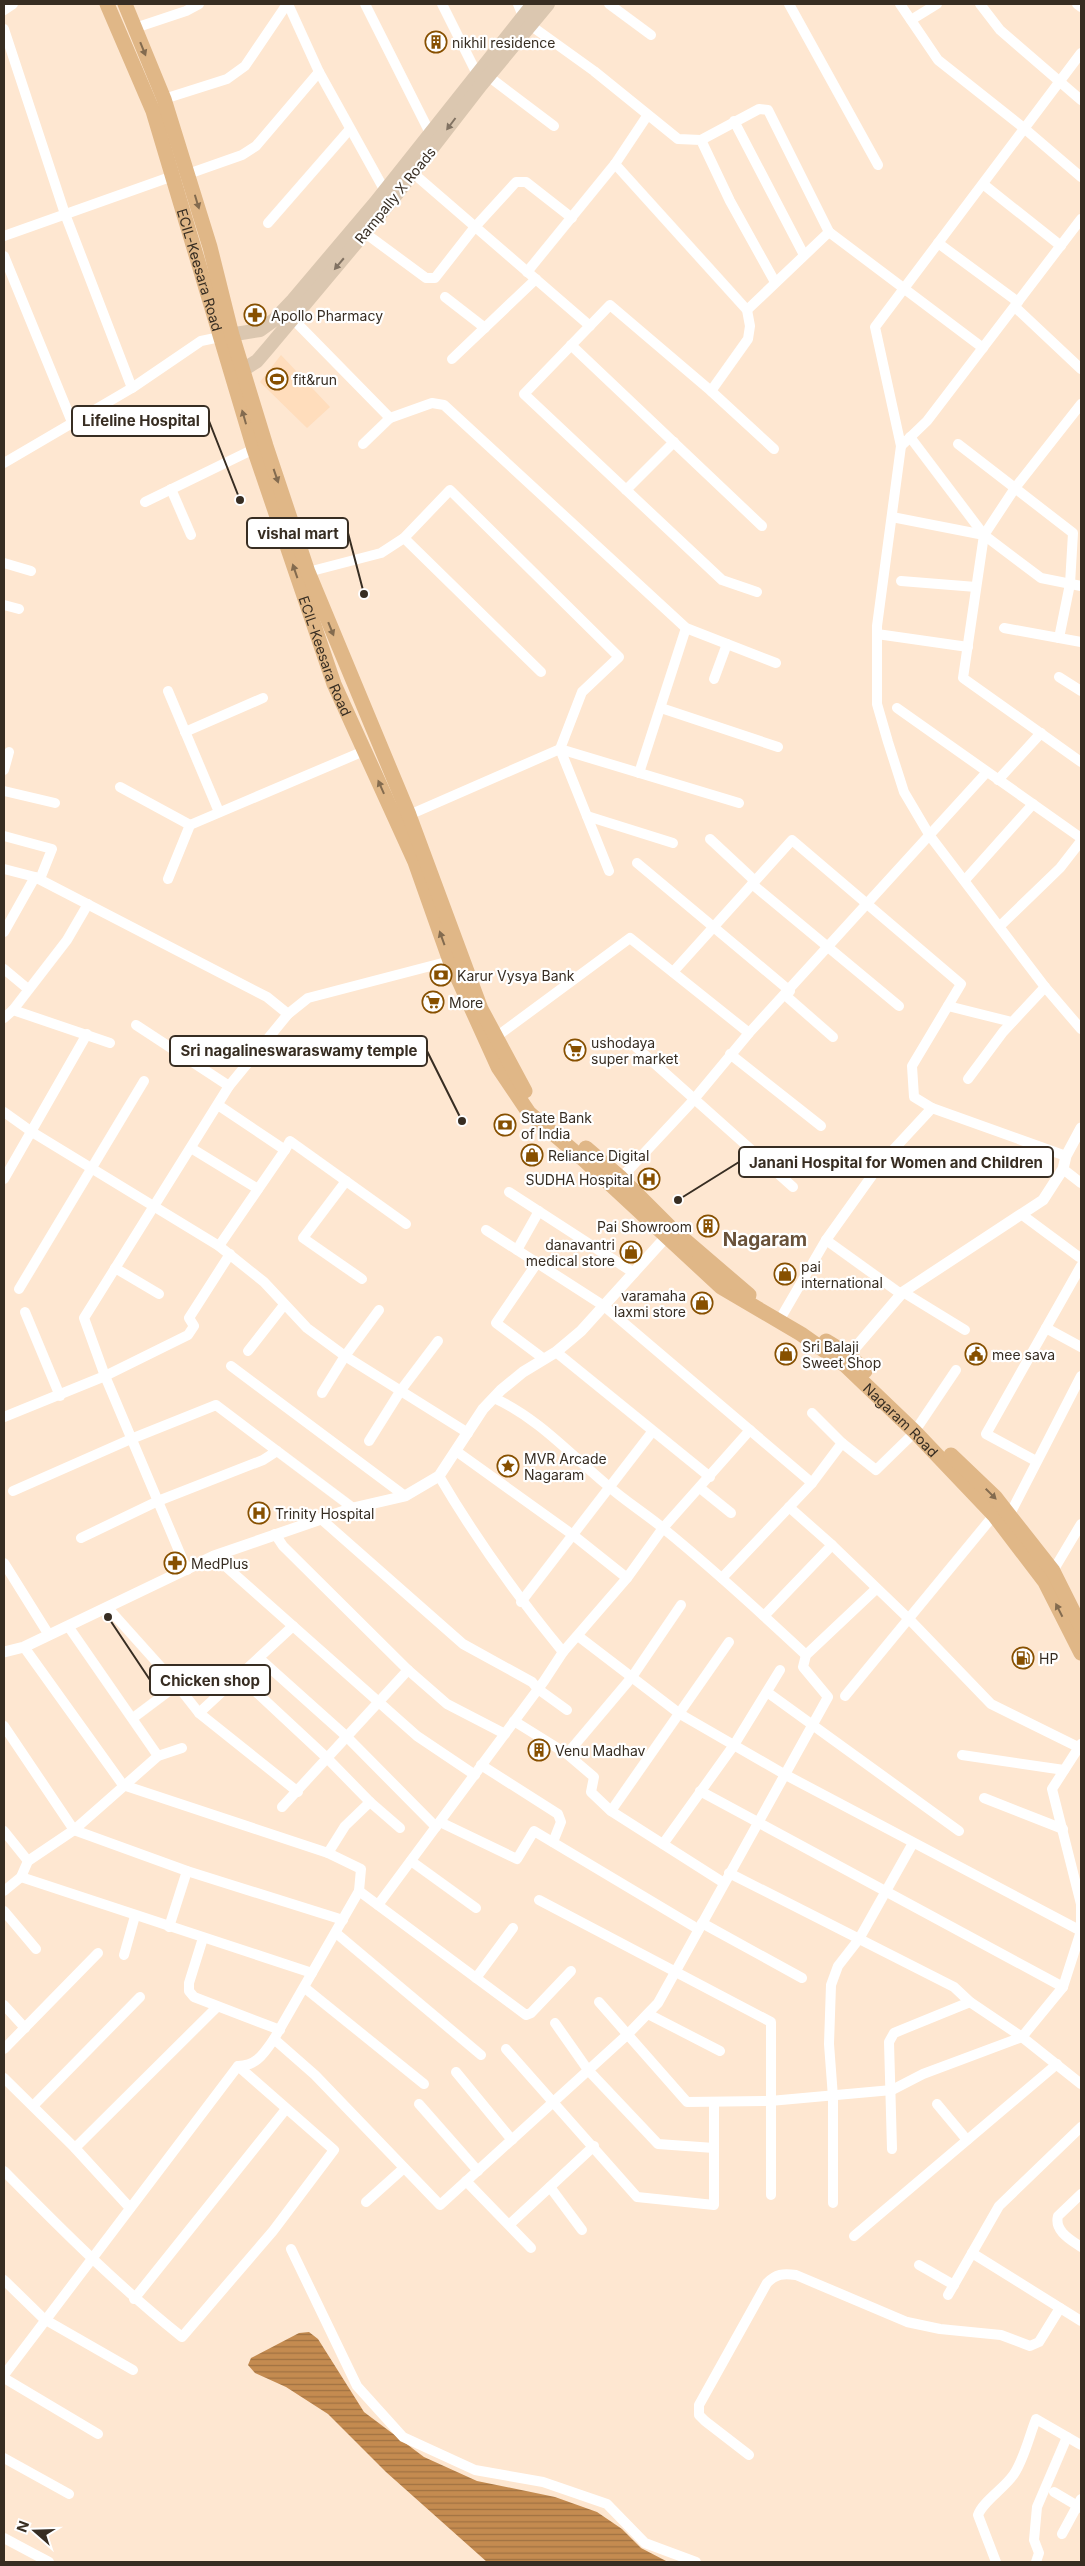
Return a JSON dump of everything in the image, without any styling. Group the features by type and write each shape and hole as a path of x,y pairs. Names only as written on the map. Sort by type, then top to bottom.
{"main road":[{"name":"ECIL-Keesara Road","path":"107,4 210,247 226,336 238,373 266,446 308,572 408,815 450,961 498,1066 529,1113 669,1233"},
{"name":"ECIL-Keesara Road","path":"125,4 164,99 180,175"},
{"name":"Rampally X Roads","path":"226,336 260,330 288,315 365,232 413,174 533,4"},
{"name":"Rampally X Roads","path":"524,15 548,4"},
{"name":"Rampally X Roads","path":"238,373 257,360 288,315 430,133 483,75"},
{"name":"ECIL-Keesara Road","path":"238,373 254,449 334,684 364,751 428,881 481,1009 524,1089 538,1108 620,1178 669,1233"},
{"name":"Nagaram Road","path":"669,1233 753,1298 783,1314 849,1355 917,1428 1002,1514 1053,1570 1081,1627"},
{"name":"Nagaram Road","path":"669,1233 721,1287 800,1334 845,1365 917,1428"},
{"name":"Nagaram Road","path":"1002,1514 1045,1582 1081,1653"}],"street":[{"path":"4,10 13,4"},
{"path":"135,28 186,11 199,4"},
{"path":"287,4 319,72 385,191"},
{"path":"164,99 227,79 245,66 287,4"},
{"path":"365,4 430,133"},
{"path":"442,4 483,75 554,126"},
{"path":"608,4 651,35"},
{"path":"789,4 878,165"},
{"path":"900,4 938,60 1025,129 1081,177"},
{"path":"911,20 937,4"},
{"path":"980,4 1000,30 1081,100"},
{"path":"1077,4 1081,7"},
{"path":"524,15 647,116 678,139 700,140 759,109 768,110 829,232 983,348"},
{"path":"4,29 65,214 132,388"},
{"path":"1081,53 875,327 901,446 878,634 877,704 904,792 930,836 1000,926 1045,988 1081,1029"},
{"path":"4,236 242,155 256,146 319,72"},
{"path":"527,272 615,164 647,116"},
{"path":"734,121 804,255"},
{"path":"268,223 350,129"},
{"path":"700,140 730,201 775,282"},
{"path":"615,164 747,310 750,326 748,339 710,390"},
{"path":"413,174 590,326"},
{"path":"365,232 426,278 435,278 474,228 516,182 526,182 572,218"},
{"path":"983,184 1061,246"},
{"path":"901,446 927,421 1081,220"},
{"path":"747,310 829,232"},
{"path":"938,244 1016,304 1081,369"},
{"path":"4,256 72,422"},
{"path":"452,359 536,279"},
{"path":"446,297 486,328"},
{"path":"757,592 722,580 524,394 610,305 710,390 774,449"},
{"path":"288,315 390,418"},
{"path":"5,460 132,388 202,341 226,336"},
{"path":"571,345 762,526"},
{"path":"363,444 390,418 432,404 444,405 686,628 776,663"},
{"path":"1081,404 1015,488 984,535 963,678 1081,762"},
{"path":"910,437 984,535 1041,578 1081,586"},
{"path":"626,490 674,442"},
{"path":"958,444 1073,533 1070,584 1059,638"},
{"path":"145,502 254,449"},
{"path":"171,489 191,535"},
{"path":"308,572 381,553 404,538 450,490 619,657 582,692 560,749 609,871"},
{"path":"892,517 984,535"},
{"path":"404,538 541,672"},
{"path":"4,563 32,571"},
{"path":"901,581 976,587"},
{"path":"4,605 19,609"},
{"path":"639,772 686,628"},
{"path":"1004,628 1081,642"},
{"path":"878,634 968,646"},
{"path":"714,679 727,644"},
{"path":"1059,677 1081,692"},
{"path":"168,691 219,812"},
{"path":"185,732 263,698"},
{"path":"661,708 778,747"},
{"path":"897,708 1081,839 1060,868 1000,926"},
{"path":"998,780 1041,733"},
{"path":"408,815 560,749 739,803"},
{"path":"168,879 190,825 364,751"},
{"path":"4,770 9,752"},
{"path":"620,1178 695,1099 730,1054 986,773"},
{"path":"120,788 190,825"},
{"path":"4,791 55,804"},
{"path":"965,880 1033,804"},
{"path":"587,816 673,843"},
{"path":"4,836 52,849 37,878 4,932"},
{"path":"710,839 754,883 899,1006"},
{"path":"673,972 792,840 961,984 912,1066 914,1097 932,1108 1066,1156"},
{"path":"637,863 714,927 833,1037"},
{"path":"4,869 37,878 88,904 268,997 288,1014"},
{"path":"4,1018 13,1010 28,988 67,940 88,904"},
{"path":"496,1037 630,938 749,1033"},
{"path":"187,1570 105,1376 84,1318 229,1086 288,1014 308,998 450,961"},
{"path":"4,969 28,988"},
{"path":"968,1079 1012,1022 1045,988"},
{"path":"948,1006 1012,1022"},
{"path":"13,1010 110,1043"},
{"path":"136,1025 229,1086"},
{"path":"4,1179 86,1034"},
{"path":"636,1046 794,1187"},
{"path":"730,1054 821,1126"},
{"path":"19,1289 144,1080"},
{"path":"218,1105 285,1150"},
{"path":"783,1314 826,1240 881,1163 932,1108"},
{"path":"4,1112 32,1132 219,1246 264,1282 307,1328 345,1356 468,1433"},
{"path":"849,1355 902,1293 1043,1200 1063,1170 1066,1156 1080,1133"},
{"path":"219,1246 290,1141 406,1224"},
{"path":"191,1148 258,1189"},
{"path":"1063,1170 1081,1183"},
{"path":"346,1181 303,1238 362,1279"},
{"path":"509,1192 634,1273"},
{"path":"517,1250 539,1211"},
{"path":"1021,1214 1080,1261 1046,1328 986,1434 1036,1461"},
{"path":"486,1230 604,1306 812,1483"},
{"path":"4,1652 24,1647 214,1556 320,1518 405,1496 439,1476 494,1398 522,1372 556,1352 581,1332 669,1233"},
{"path":"826,1240 902,1293 965,1330"},
{"path":"4,1417 60,1396 105,1376 188,1335 194,1326 189,1318 230,1254"},
{"path":"537,1263 496,1323 544,1360"},
{"path":"115,1268 159,1294"},
{"path":"248,1350 284,1305"},
{"path":"322,1393 345,1356 379,1310"},
{"path":"25,1312 60,1396"},
{"path":"1046,1328 1081,1347"},
{"path":"368,1441 401,1390 438,1340"},
{"path":"556,1352 652,1432 710,1477"},
{"path":"231,1366 405,1496"},
{"path":"812,1413 842,1443 876,1470 917,1428 956,1370"},
{"path":"846,1696 1002,1514 1036,1461 1081,1378"},
{"path":"494,1398 518,1409 532,1419 608,1487 663,1528 722,1578 806,1655"},
{"path":"13,1491 131,1439 216,1405 353,1508"},
{"path":"378,1905 538,1689 563,1652 627,1578 663,1528 750,1430"},
{"path":"521,1602 652,1432"},
{"path":"722,1578 812,1483 842,1443"},
{"path":"81,1538 158,1501 263,1460 277,1451"},
{"path":"456,1451 573,1535 627,1578"},
{"path":"439,1476 472,1532 521,1602 563,1652"},
{"path":"700,1488 731,1513"},
{"path":"599,2002 687,2102 770,2101 833,2097 892,2090 923,2074 1022,2037 1063,1987 1081,1930 1081,1904 1052,1789 1080,1746 990,1704 910,1620 832,1545 789,1507"},
{"path":"320,1518 463,1644 529,1681 567,1710"},
{"path":"1053,1570 1081,1524"},
{"path":"275,1534 283,1546 408,1670 448,1704 505,1734"},
{"path":"764,1616 832,1545"},
{"path":"214,1556 417,1736 475,1775"},
{"path":"4,1563 49,1635"},
{"path":"203,1938 189,1983 189,1991 200,2001 277,2034 440,2205 628,2034 658,2003 828,1697 803,1667 806,1655 876,1589"},
{"path":"567,1754 632,1677 681,1605"},
{"path":"108,1608 200,1713 298,1792"},
{"path":"68,1626 158,1756"},
{"path":"200,1713 293,1626"},
{"path":"578,1636 680,1714 784,1774 1081,1930"},
{"path":"611,1811 729,1642"},
{"path":"24,1647 123,1785 328,1854 361,1869 359,1891 277,2034 259,2060 246,2066 238,2066"},
{"path":"260,1658 346,1736 438,1824 517,1859 534,1831 700,1926 802,1978"},
{"path":"282,1807 298,1792 377,1701 408,1670"},
{"path":"663,1844 734,1745 780,1670"},
{"path":"239,1676 327,1758 370,1802 400,1828"},
{"path":"133,1718 177,1685"},
{"path":"767,1692 959,1831"},
{"path":"514,1721 567,1754 594,1777 591,1792 611,1811 724,1883"},
{"path":"4,1726 74,1830 187,1871 343,1920"},
{"path":"4,1891 21,1877 28,1861 74,1830 158,1756 182,1748"},
{"path":"962,1755 1064,1770"},
{"path":"481,1766 558,1814 561,1822 553,1842"},
{"path":"700,1791 1063,1987"},
{"path":"984,1798 1062,1829"},
{"path":"328,1854 345,1826 370,1802"},
{"path":"4,1831 28,1861"},
{"path":"833,2203 833,2097 829,2044 831,1985 838,1966 859,1939 913,1843"},
{"path":"411,1861 476,1908"},
{"path":"169,1927 187,1871"},
{"path":"729,1873 954,1988 970,2002 1022,2037 1081,2084"},
{"path":"21,1877 312,1973"},
{"path":"359,1891 529,2015 571,1971"},
{"path":"539,1900 674,1973 771,2022 771,2195"},
{"path":"4,1911 36,1949"},
{"path":"124,1955 135,1916"},
{"path":"476,1978 513,1928"},
{"path":"336,1933 481,2055"},
{"path":"4,2049 98,1953"},
{"path":"305,1988 424,2084"},
{"path":"33,2106 140,1997"},
{"path":"892,2149 892,2090 889,2042 894,2033 970,2002"},
{"path":"4,2005 25,2028"},
{"path":"75,2148 217,2007"},
{"path":"648,2014 720,2051"},
{"path":"555,2023 588,2070 658,2144 714,2148"},
{"path":"506,2049 637,2196 714,2205 714,2102"},
{"path":"854,2236 1057,2064"},
{"path":"5,2174 92,2261 134,2299 182,2337 274,2231 334,2150 238,2066"},
{"path":"98,2434 4,2377 44,2319 92,2261 238,2066"},
{"path":"456,2072 512,2140"},
{"path":"4,2078 75,2148 130,2208"},
{"path":"419,2104 478,2171"},
{"path":"938,2104 967,2140"},
{"path":"134,2299 286,2109"},
{"path":"919,2265 951,2290 999,2206 1081,2127"},
{"path":"510,2224 594,2146"},
{"path":"366,2202 404,2168"},
{"path":"466,2181 510,2224 531,2248"},
{"path":"550,2187 582,2230"},
{"path":"1081,2194 1058,2216 1057,2220 1059,2228 1081,2245"},
{"path":"291,2248 357,2386 403,2437 475,2470 543,2482 607,2504 645,2544 696,2562"},
{"path":"972,2253 1081,2321"},
{"path":"749,2455 705,2421 698,2411 699,2405 767,2283 773,2277 786,2274 796,2275 907,2322 940,2329 1001,2335 1030,2346 1039,2342 1060,2308"},
{"path":"4,2280 44,2319 133,2370"},
{"path":"996,2562 979,2520 980,2509 999,2493 1015,2473 1036,2419 1081,2445"},
{"path":"1036,2562 1039,2553 1039,2546 1034,2540 1037,2507 1067,2437"},
{"path":"4,2458 69,2494"},
{"path":"1054,2492 1080,2504 1062,2534"},
{"path":"4,2538 49,2562"}],"shaded area":[{"path":"281,355 330,407 307,428 260,382"},
{"path":"309,2332 318,2339 364,2412 424,2457 477,2481 555,2497 597,2512 622,2529 641,2548 668,2562 487,2562 386,2472 328,2414 286,2387 255,2373 248,2365 251,2358 299,2333"}],"place":[{"name":"nikhil residence","path":"436,42"},
{"name":"Apollo Pharmacy","path":"255,315"},
{"name":"fit&run","path":"277,379"},
{"name":"Lifeline Hospital","path":"240,500"},
{"name":"vishal mart","path":"364,594"},
{"name":"Karur Vysya Bank","path":"441,975"},
{"name":"More","path":"433,1002"},
{"name":"ushodaya super market","path":"575,1050"},
{"name":"Sri nagalineswaraswamy temple","path":"462,1121"},
{"name":"State Bank of India","path":"505,1125"},
{"name":"Reliance Digital","path":"532,1155"},
{"name":"SUDHA Hospital","path":"649,1179"},
{"name":"Janani Hospital for Women and Children","path":"678,1200"},
{"name":"Pai Showroom","path":"708,1226"},
{"name":"danavantri medical store","path":"631,1252"},
{"name":"pai international","path":"785,1274"},
{"name":"varamaha laxmi store","path":"702,1303"},
{"name":"Sri Balaji Sweet Shop","path":"786,1354"},
{"name":"mee sava","path":"976,1354"},
{"name":"MVR Arcade Nagaram","path":"508,1466"},
{"name":"Trinity Hospital","path":"259,1513"},
{"name":"MedPlus","path":"175,1563"},
{"name":"Chicken shop","path":"108,1617"},
{"name":"HP","path":"1023,1658"},
{"name":"Venu Madhav","path":"539,1750"}],"district":[{"name":"Nagaram","path":"765,1239"}]}
